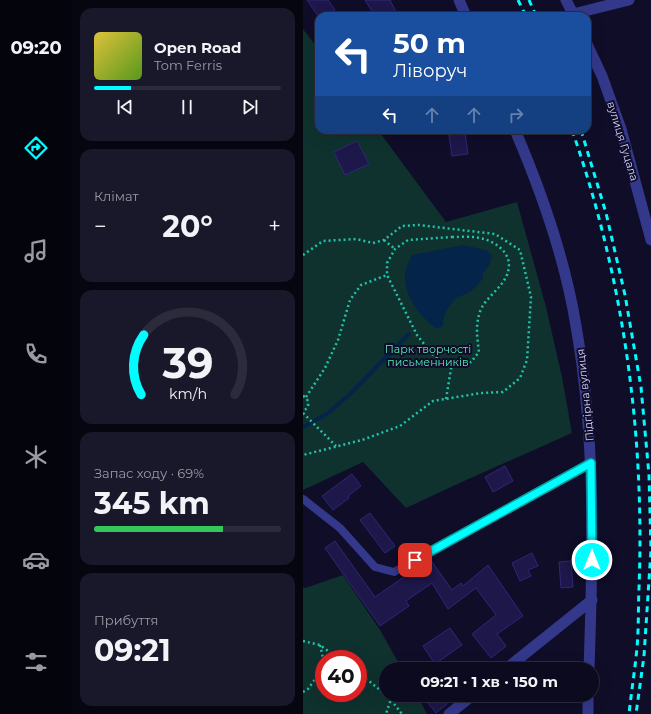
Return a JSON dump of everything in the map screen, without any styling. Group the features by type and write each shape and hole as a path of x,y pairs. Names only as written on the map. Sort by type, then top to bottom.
{"street":[{"path":"459,0 464,12"},
{"path":"566,0 572,12"},
{"path":"584,12 629,0"},
{"name":"вулиця Гуцала","path":"591,53 602,76 621,129 651,240"},
{"name":"Підгірна вулиця","path":"517,134 546,208 575,317 583,366 591,463 592,600 589,662"},
{"path":"515,662 592,600"},
{"path":"449,714 464,702"},
{"path":"588,702 588,714"}],"lane":[{"path":"303,499 339,528 375,566 394,572 591,463"}],"path":[{"path":"303,255 323,241 356,239 373,243 384,240 402,226 419,225 495,234 520,250 531,297 527,360 520,378 503,392 481,393 433,401 400,426 362,440 303,455"},
{"path":"452,237 480,238 495,243 505,253 509,261 506,277 482,308 476,324 479,352 471,362 458,364 444,362 431,354 417,335 387,275 387,263 395,249 408,240 452,237"},
{"path":"384,240 395,249"},
{"path":"336,447 303,412 309,404 304,396 325,368 338,340 350,300 361,285 387,275"},
{"path":"446,399 452,363"},
{"path":"303,640 320,645 327,650"},
{"path":"320,645 321,650"},
{"path":"303,692 308,689 315,679"},
{"path":"367,679 379,689"},
{"path":"386,714 390,702"},
{"path":"393,702 402,714"}],"green space":[{"name":"Парк творчості письменників","path":"303,29 315,45 315,134 381,134 446,222 517,202 546,307 562,377 572,433 406,508 363,462 303,490"},
{"path":"343,575 380,630 398,662 379,662 379,702 421,702 427,714 303,714 303,587 305,588"}],"water":[{"path":"463,245 486,250 492,255 490,264 483,273 483,278 477,286 468,293 457,298 451,304 445,314 443,326 437,329 419,313 411,299 406,284 406,268 412,255"}],"building":[{"path":"307,0 328,0 335,10 332,12 315,12"},
{"path":"365,0 390,0 396,12 372,12"},
{"path":"465,134 468,154 452,156 449,135"},
{"path":"357,141 369,164 345,175 334,152"},
{"path":"505,466 513,481 493,492 485,477"},
{"path":"352,474 361,486 348,496 349,498 333,510 322,496"},
{"path":"370,513 395,546 385,553 360,520"},
{"path":"335,541 375,597 430,559 452,590 461,583 463,586 488,565 523,616 497,634 506,646 491,658 472,634 496,615 476,588 448,609 432,583 406,601 409,606 380,626 325,548"},
{"path":"532,553 538,566 528,570 531,576 520,581 512,563"},
{"path":"571,561 573,587 561,588 559,562"},
{"path":"450,628 462,645 438,662 434,662 423,646"},
{"path":"445,702 447,704 436,713 428,703"}],"waterway":[{"path":"303,427 328,413 350,394 409,334"}],"railway":[{"path":"518,0 524,12"},
{"path":"529,0 534,12"},
{"path":"573,134 590,185 605,241 627,356 634,413 640,530 637,648 629,714"},
{"path":"582,134 606,213 625,295 641,387 649,475 651,550 644,656 636,714"}],"route":[{"path":"415,560 591,463 592,560"}]}
